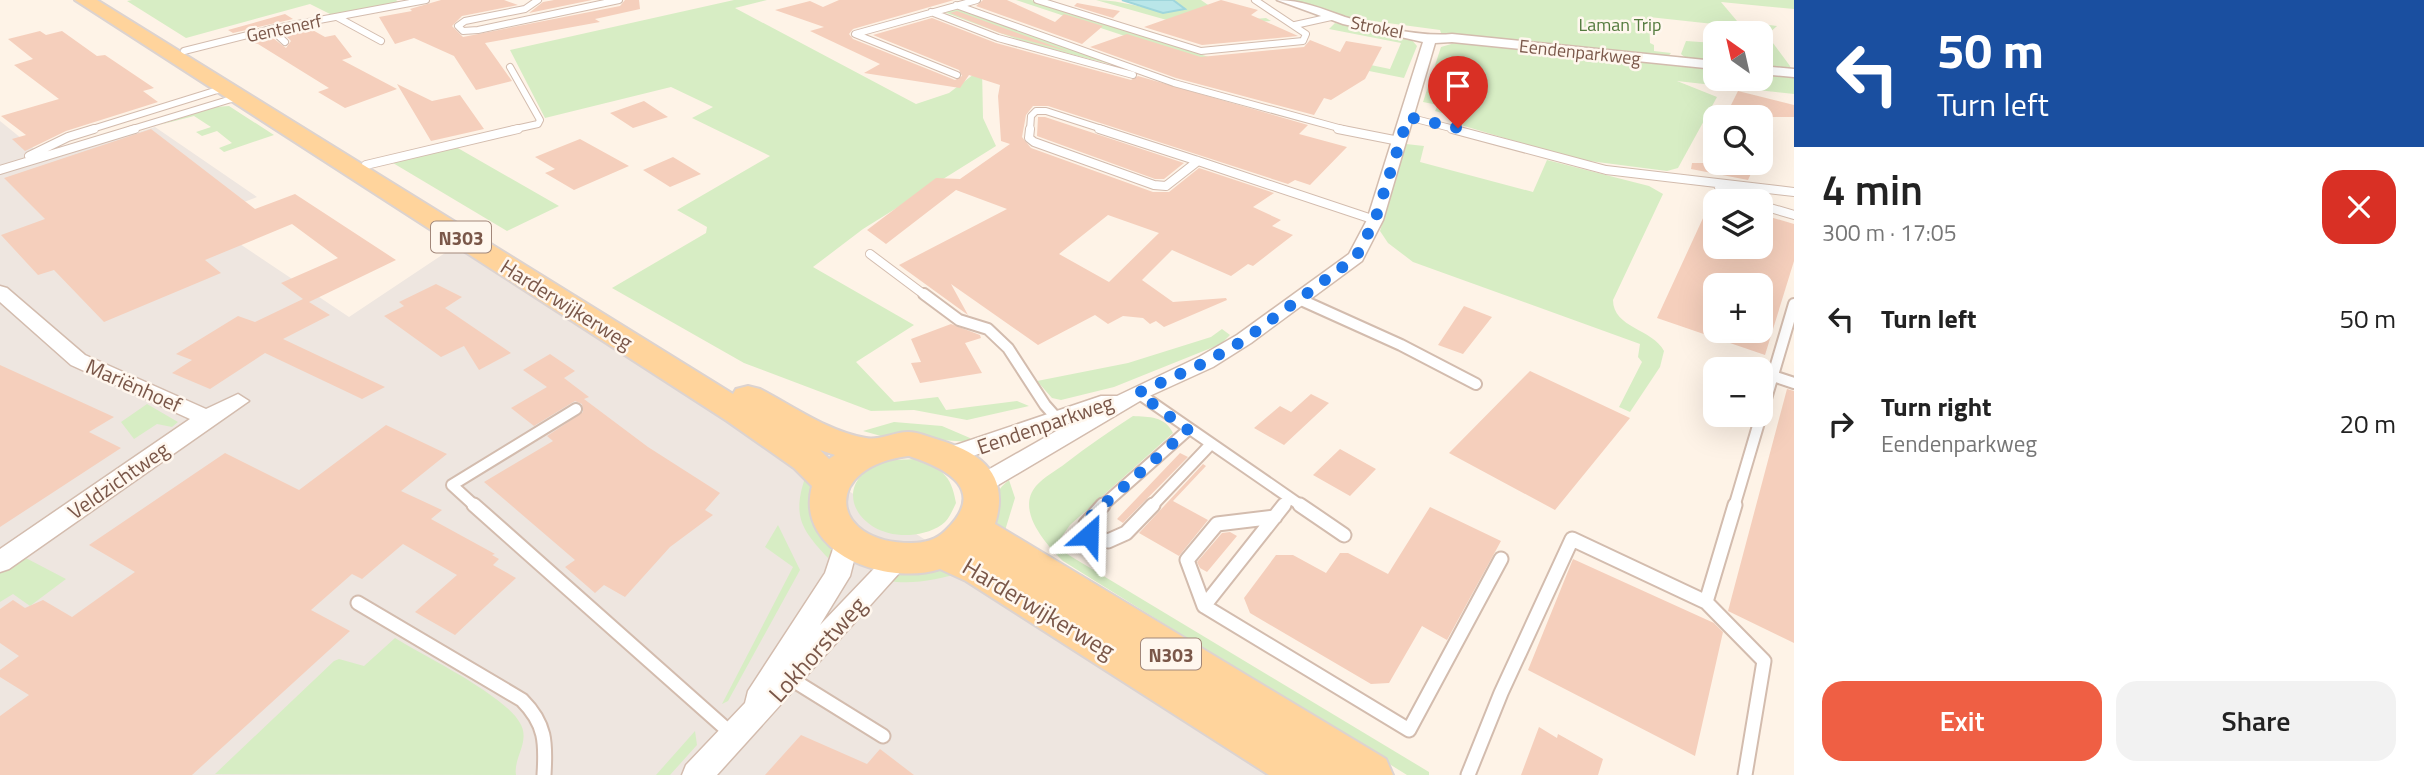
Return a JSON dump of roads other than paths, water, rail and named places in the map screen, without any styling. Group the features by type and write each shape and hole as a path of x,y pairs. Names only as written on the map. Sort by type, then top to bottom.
{"main road":[{"name":"Harderwijkerweg","path":"84,0 739,413 807,459 831,483"},
{"name":"Harderwijkerweg","path":"100,0 616,320 831,441 866,451"},
{"name":"N303","path":"831,483 845,465 866,451 888,445 910,444 932,447 952,455 970,468 980,485"},
{"path":"831,483 827,503 833,523 847,541 870,554 898,560 922,559 959,541 982,515 984,500 980,485"},
{"name":"Harderwijkerweg","path":"959,541 981,570 1311,775"},
{"name":"Harderwijkerweg","path":"959,541 1004,551 1368,775"}],"street":[{"name":"Strokel","path":"1283,0 1331,17 1430,40"},
{"name":"Eendenparkweg","path":"952,455 1063,424 1206,362 1244,340 1356,257 1375,220 1430,40 1452,38 1703,64"},
{"path":"1773,72 1794,74"},
{"name":"Mariënhoef","path":"0,292 78,360 207,418"},
{"name":"Veldzichtweg","path":"0,562 207,418 238,401"},
{"name":"Eendenparkweg","path":"980,485 1063,424"},
{"name":"Lokhorstweg","path":"783,674 837,576 847,541"},
{"name":"Lokhorstweg","path":"697,775 735,737 783,674 898,560"}],"lane":[{"name":"Gentenerf","path":"184,51 271,29 426,0"},
{"path":"538,0 525,9 465,22 458,26 463,31 478,30 619,0"},
{"path":"957,75 855,34 977,0"},
{"path":"1037,0 1201,51 1303,41 1306,34 1255,0"},
{"path":"956,5 1163,80 1279,117 1399,141"},
{"path":"931,12 998,38 1122,73 1163,80"},
{"path":"337,17 381,41"},
{"path":"1295,25 1331,17"},
{"path":"271,29 285,42"},
{"path":"366,165 538,124 540,120 510,67"},
{"path":"0,170 68,137 231,92"},
{"path":"0,170 231,92"},
{"path":"1199,161 1166,186 1154,185 1034,142 1029,138 1031,116 1036,111 1046,111 1199,161 1375,220"},
{"path":"1408,117 1458,128 1581,164 1717,185 1794,192"},
{"path":"1717,185 1724,189"},
{"path":"1773,209 1794,215"},
{"path":"870,254 959,320 988,329 1008,348 1063,424"},
{"path":"1299,299 1401,345 1476,384"},
{"path":"1794,304 1773,376 1794,383"},
{"path":"1138,393 1344,535"},
{"path":"576,409 452,485 735,737"},
{"path":"1706,602 1758,427"},
{"path":"1188,430 1092,515 1086,524 1089,535 1101,542 1114,541 1126,533 1210,445"},
{"path":"1204,606 1289,499"},
{"path":"1275,517 1217,524 1187,560 1204,606 1409,730 1501,559"},
{"path":"1468,775 1501,693 1572,539 1706,602 1764,661 1745,775"},
{"path":"358,603 522,700 541,718 546,739 544,775"},
{"path":"783,674 883,736"}],"water":[{"path":"1122,0 1173,0 1185,9 1163,13"}],"park label":[{"name":"Laman Trip","path":"1620,24"}]}
